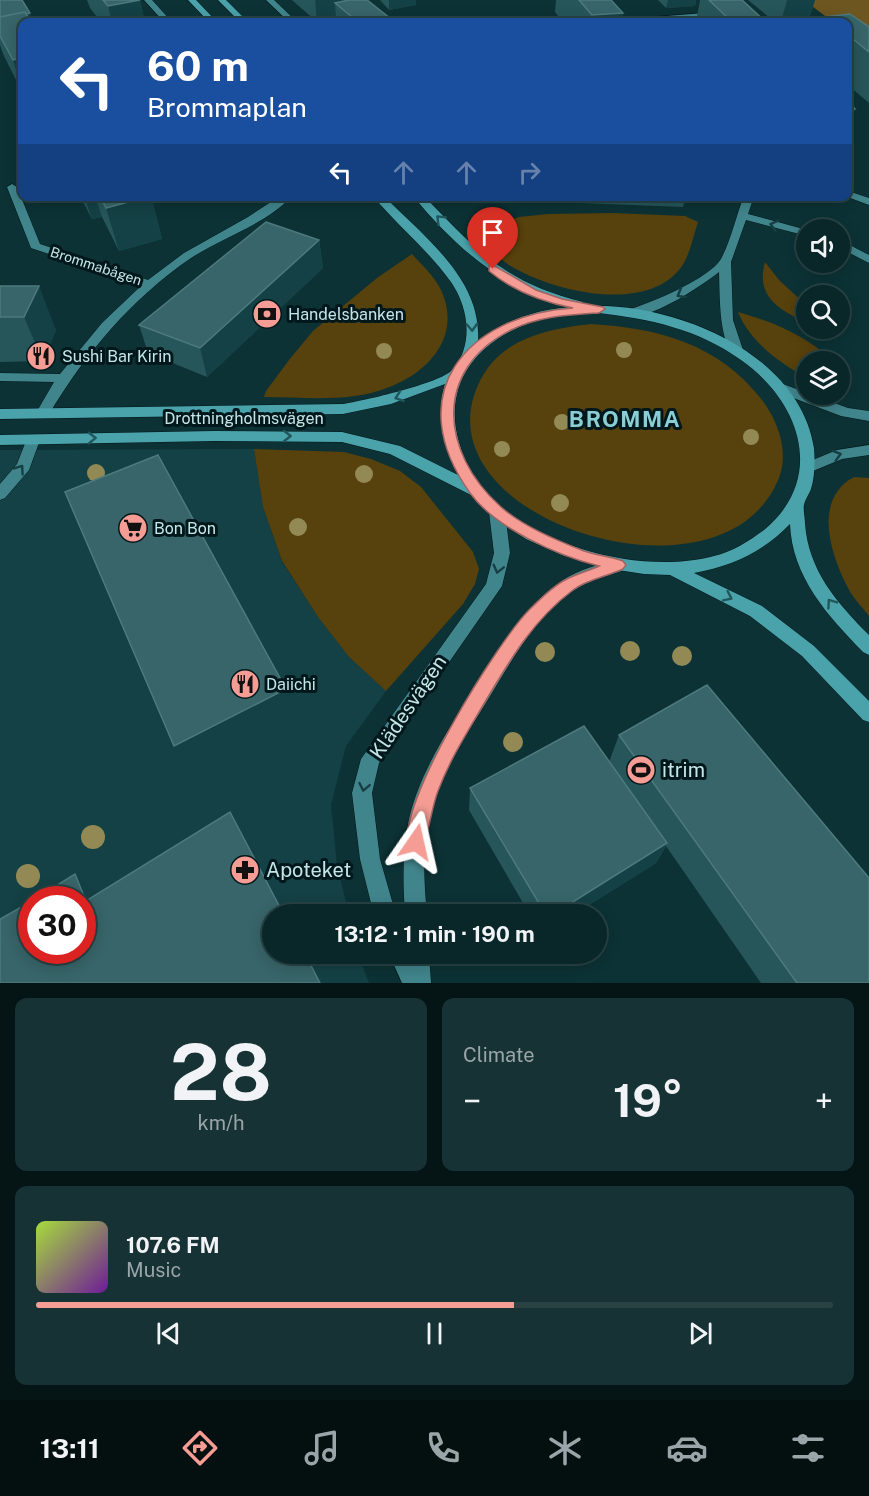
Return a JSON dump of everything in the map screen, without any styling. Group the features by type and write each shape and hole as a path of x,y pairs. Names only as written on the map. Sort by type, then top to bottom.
{"main road":[{"path":"192,0 209,18"},
{"path":"222,0 240,18"},
{"path":"383,201 424,244 462,291 471,310 471,353"},
{"path":"423,201 504,278 532,293 560,302 631,313 686,326 737,350 755,362 780,388 800,419 807,443 808,468 805,487 796,506 768,537 738,555 676,571 618,565 583,556 536,536 497,512 476,491 455,456 447,423 453,376 471,353 505,329 528,319 553,313 599,309"},
{"name":"Drottningholmsvägen","path":"0,414 343,409 397,399 453,376"},
{"path":"33,440 43,413"},
{"name":"Drottningholmsvägen","path":"0,440 214,436 342,437 395,450 476,491"},
{"path":"796,506 801,552 815,580 836,611 869,647"},
{"path":"676,571 756,611 808,651 869,714"}],"street":[{"path":"148,0 164,18"},
{"path":"270,0 289,18"},
{"path":"621,14 624,18"},
{"path":"675,18 722,14"},
{"name":"Brommabågen","path":"12,187 35,246 149,284"},
{"path":"852,196 869,202"},
{"name":"Brommabågen","path":"43,413 62,378 149,284 187,256 279,201"},
{"path":"737,350 728,320 724,262 747,201"},
{"path":"742,216 796,230"},
{"path":"850,249 869,260"},
{"path":"631,313 657,307 693,287 724,262"},
{"path":"0,377 62,378"},
{"path":"780,388 846,412 869,416"},
{"path":"0,494 24,466 33,440"},
{"path":"808,468 829,457 856,450 869,450"},
{"name":"Klädesvägen","path":"381,904 370,859 362,794 370,759 494,586 502,553 497,512"},
{"path":"415,904 412,865 419,818 451,743 519,633 535,614 569,585 618,565"},
{"path":"404,964 414,983"},
{"path":"419,964 420,983"}],"shaded area":[{"path":"804,0 869,0 869,51 852,28 852,18 828,18"},
{"path":"613,213 685,216 698,222 685,261 670,278 650,289 627,294 602,294 550,284 528,275 509,265 475,234 519,217"},
{"path":"412,254 438,285 447,308 447,325 443,341 424,367 395,385 351,397 264,397 289,360 313,331 377,278"},
{"path":"765,262 779,280 796,296 796,317 772,301 764,284"},
{"path":"738,312 788,330 796,335 796,339 803,339 821,351 796,351 796,371 767,351 743,323"},
{"path":"591,324 640,330 686,342 727,365 745,381 772,415 783,449 779,478 761,507 723,534 675,545 621,542 568,528 522,503 487,470 471,430 478,385 487,369 498,357 525,339 557,329"},
{"path":"254,449 263,507 282,562 318,617 349,657 386,691 346,746 331,805 337,865 346,904 262,904 262,964 362,964 369,983 0,983 0,450"},
{"path":"254,449 344,452 371,459 400,471 421,487 473,552 479,569 475,584 463,604 386,691 349,657 318,617 282,561 263,507"},
{"path":"854,477 869,478 869,616 852,594 841,573 831,543 829,527 829,512 833,499 841,487"}],"building":[{"path":"0,0 22,0 30,13 0,17"},
{"path":"103,0 140,0 108,6"},
{"path":"367,0 390,18 353,18 335,3"},
{"path":"579,0 611,0 623,13 592,15"},
{"path":"709,0 742,0 762,18 728,18"},
{"path":"25,12 29,18 18,18 18,59 13,60 0,36 0,17"},
{"path":"850,14 869,27 869,52 852,38 852,18 823,17"},
{"path":"102,201 132,201 106,208"},
{"path":"266,222 319,240 200,348 139,325"},
{"path":"0,286 39,286 24,317 0,317"},
{"path":"158,455 286,689 174,746 65,492"},
{"path":"707,685 869,878 869,983 797,983 619,735"},
{"path":"584,726 667,843 570,904 539,904 470,788"},
{"path":"230,812 278,904 262,904 262,964 310,964 320,983 0,983 0,919 18,909 18,964 96,964 96,895"},
{"path":"75,874 80,886 56,886"}],"place":[{"name":"Handelsbanken","path":"267,314"},
{"name":"Sushi Bar Kirin","path":"41,356"},
{"name":"Bon Bon","path":"133,528"},
{"name":"Daiichi","path":"245,684"},
{"name":"itrim","path":"641,770"},
{"name":"Apoteket","path":"245,870"}],"district":[{"name":"BROMMA","path":"625,419"}],"route":[{"path":"416,842 419,818 451,743 519,633 535,614 569,585 618,565 583,556 536,536 497,512 476,491 455,456 447,423 448,402 453,376 471,353 505,329 528,319 553,313 599,309 560,302 532,293 504,278 493,269"}]}
